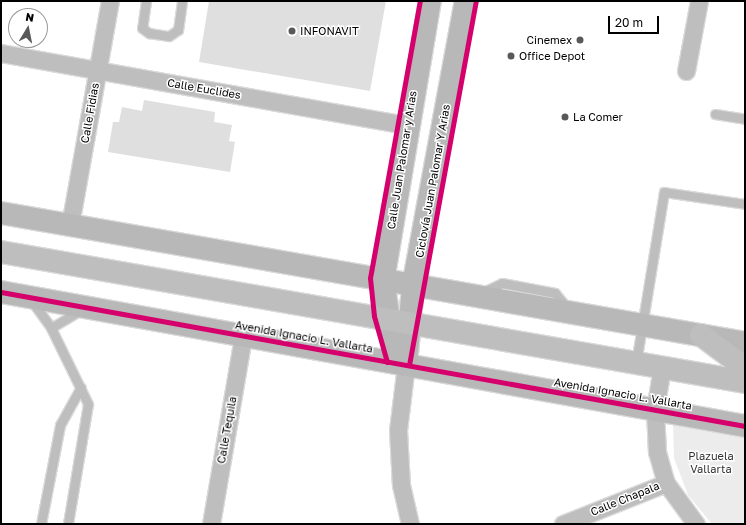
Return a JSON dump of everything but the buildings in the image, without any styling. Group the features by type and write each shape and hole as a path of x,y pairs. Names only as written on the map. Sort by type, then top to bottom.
{"main road":[{"path":"1,252 745,382"},
{"path":"701,335 745,368"}],"street":[{"name":"Calle Fidias","path":"70,225 110,1"},
{"name":"Calle Juan Palomar y Arias","path":"401,364 388,319 383,281 407,125 430,1"},
{"path":"410,524 401,485 398,430 401,364 410,323 413,286 466,1"},
{"path":"686,71 699,1"},
{"name":"Calle Euclides","path":"1,53 407,125"},
{"path":"1,213 474,297 745,343"},
{"name":"Avenida Ignacio L. Vallarta","path":"1,292 745,426"},
{"name":"Calle Tequila","path":"211,524 243,336"},
{"path":"662,367 655,410 656,452 666,483 696,524"},
{"name":"Calle Chapala","path":"563,524 666,483"}],"lane":[{"path":"146,1 142,28 148,33 170,36 178,30 182,1"},
{"path":"715,114 745,119"},
{"path":"636,363 664,192 745,204"},
{"path":"30,297 51,328 88,404 87,420 68,524"},
{"path":"51,328 86,308"},
{"path":"41,524 60,425 81,387"}],"green space":[{"name":"Plazuela Vallarta","path":"673,422 745,434 745,524 712,524 688,495 674,458"}],"cycle path":[{"path":"387,362 374,316 370,278 420,1"},
{"name":"Ciclovía Juan Palomar Y Arias","path":"409,365 476,1"},
{"path":"1,292 745,426"}],"place":[{"name":"INFONAVIT","path":"292,31"},
{"name":"Cinemex","path":"580,40"},
{"name":"Office Depot","path":"511,56"},
{"name":"La Comer","path":"565,117"}]}
